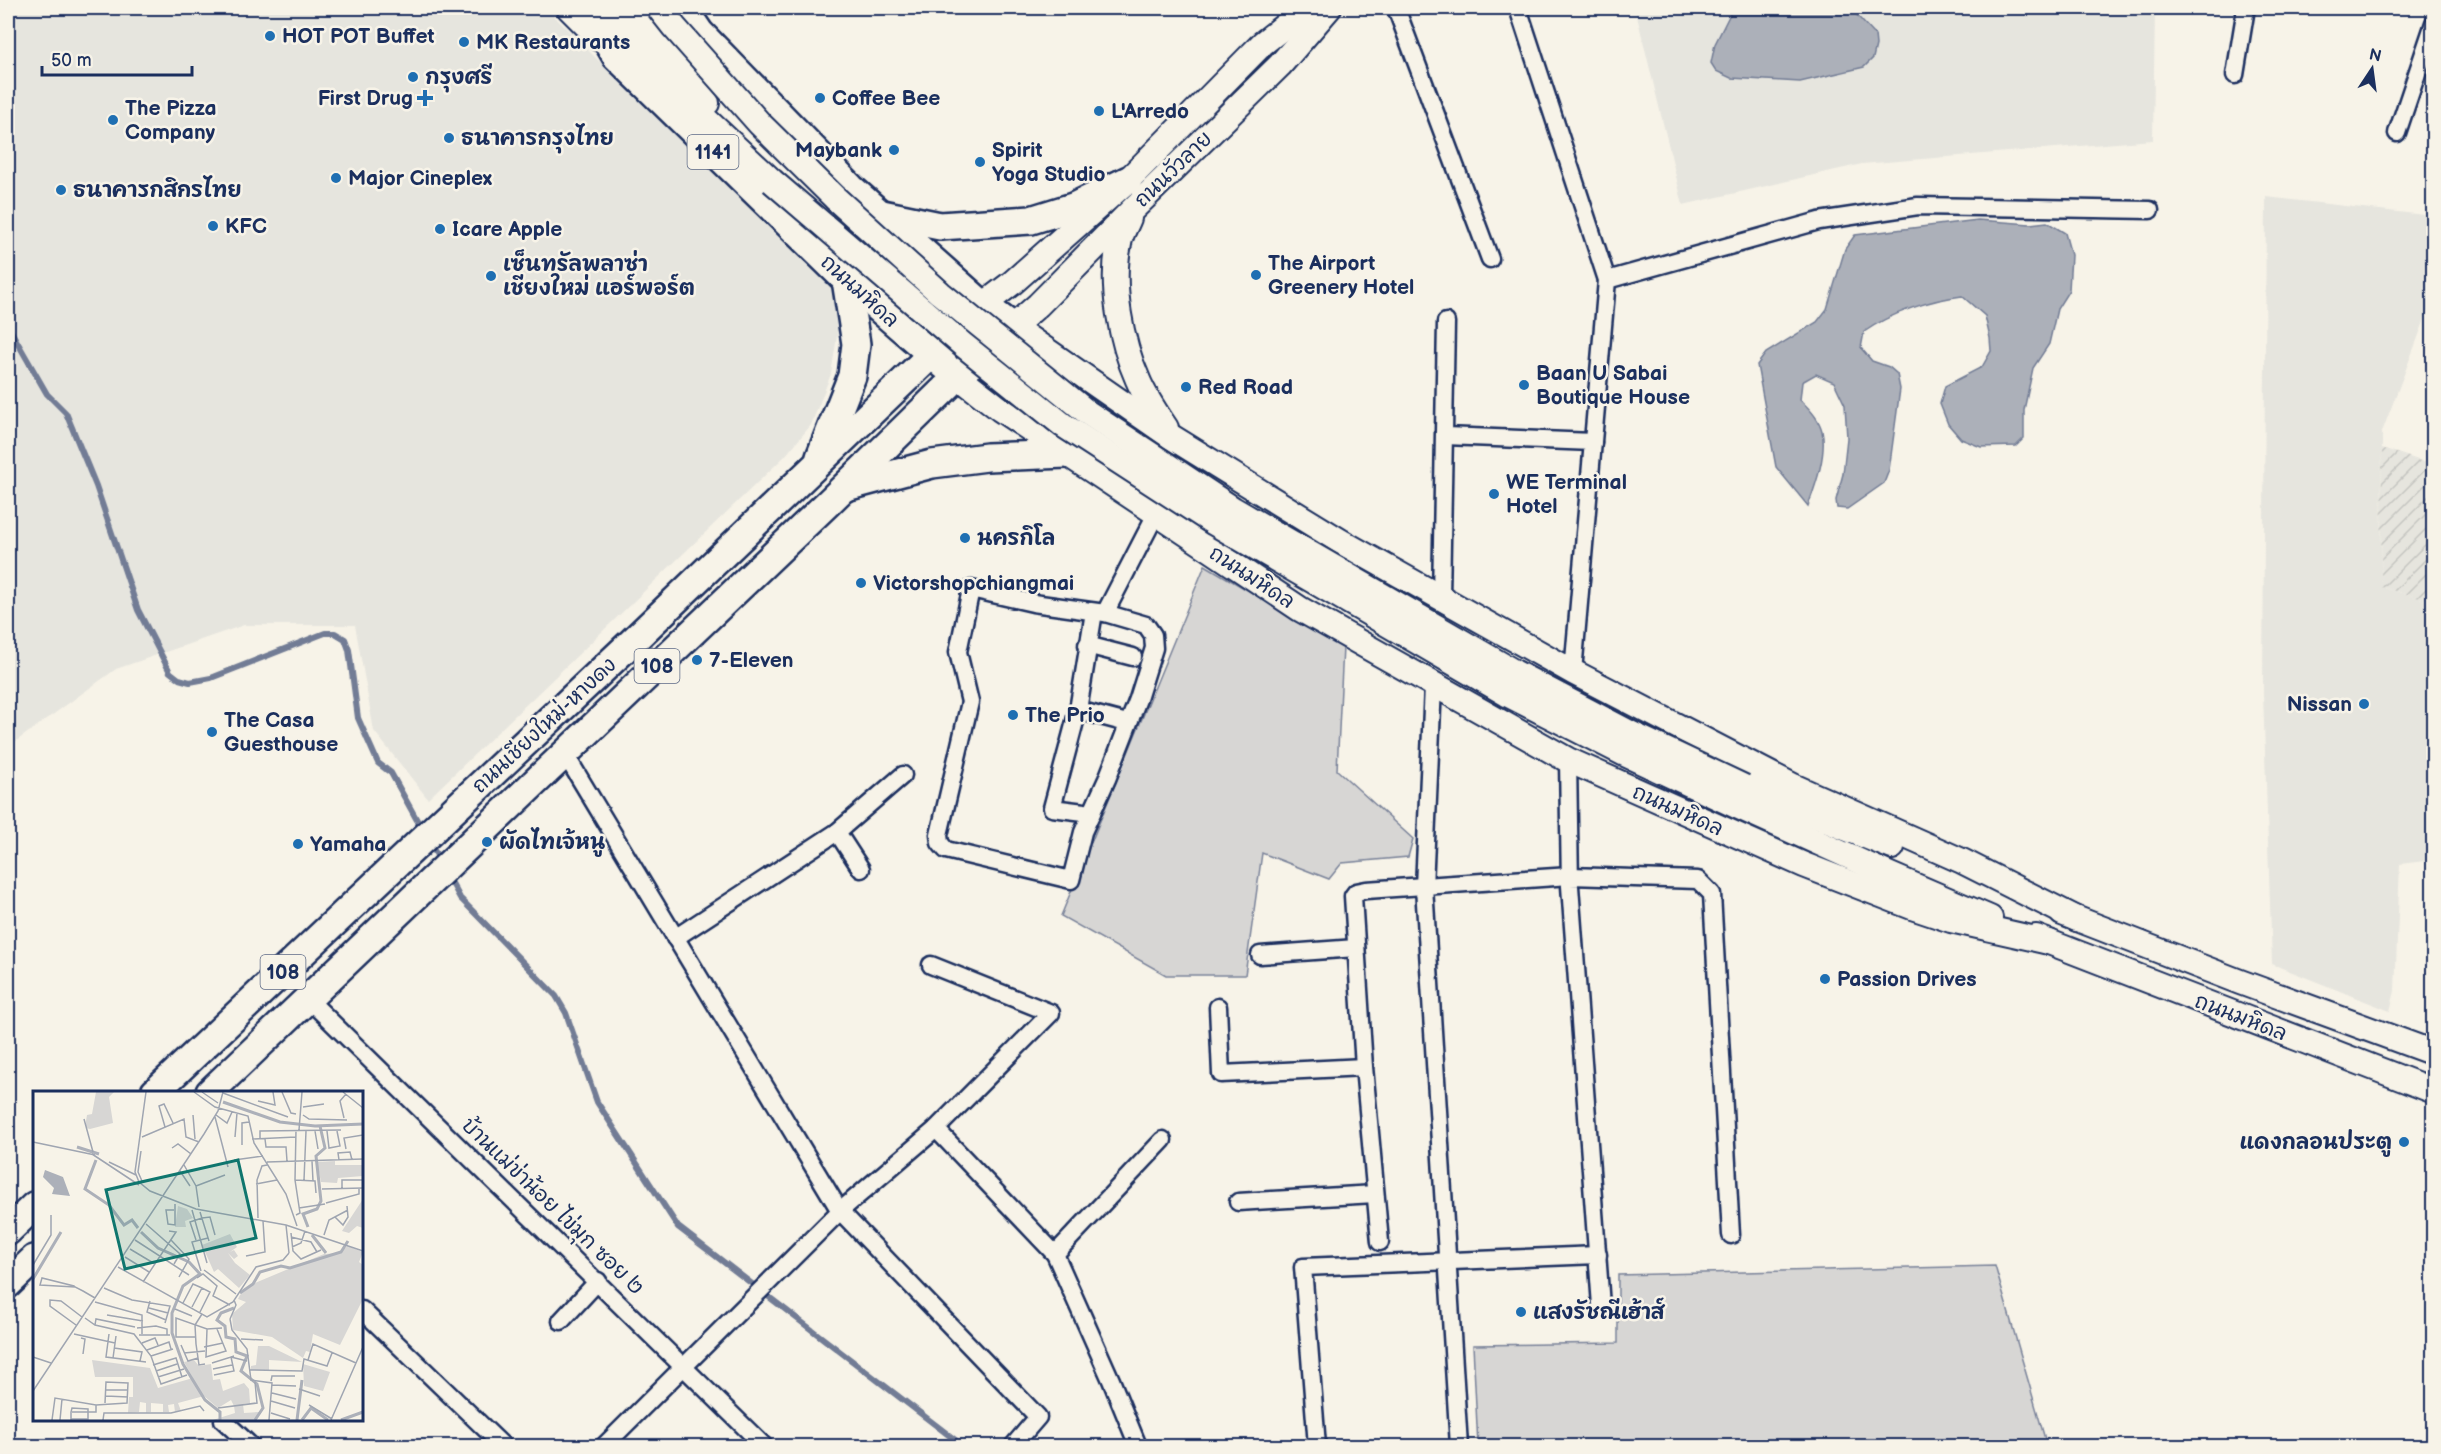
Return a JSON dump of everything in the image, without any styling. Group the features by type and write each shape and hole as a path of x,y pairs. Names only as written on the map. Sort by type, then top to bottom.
{"main road":[{"name":"1141","path":"569,8 616,56"},
{"name":"ถนนมหิดล","path":"588,8 616,56 846,280 932,355 1000,409 1246,575 1433,686 1568,760 1793,861 1901,903 1951,920 2049,942"},
{"name":"1141","path":"596,8 641,59 772,181"},
{"name":"ถนนมหิดล","path":"627,8 772,181 962,344 1054,417 1214,524 1507,694 1623,753 2077,919 2433,1053"},
{"name":"ถนนมหิดล","path":"660,8 674,27 760,124 835,198 940,293 1088,413 1233,509 1514,672 1890,875 2049,942 2433,1091"},
{"name":"ถนนมหิดล","path":"683,8 700,33 844,180 983,305 1170,436 1288,509 1572,672 1793,786 1962,861 2077,919"},
{"name":"ถนนวัวลาย","path":"983,305 1012,283 1128,180 1263,43 1307,8"},
{"name":"ถนนวัวลาย","path":"1013,327 1038,305 1280,65 1329,8"},
{"path":"880,214 940,226 1031,220 1073,207 1128,180"},
{"path":"1134,208 1119,242 1116,270 1119,313 1127,353 1139,383 1170,436"},
{"path":"816,466 852,376 856,344 846,280"},
{"name":"108","path":"932,355 983,305"},
{"name":"108","path":"958,376 1013,327"},
{"name":"ถนนเชียงใหม่-หางดง","path":"156,1091 932,355"},
{"name":"ถนนเชียงใหม่-หางดง","path":"211,1091 845,487 958,376"},
{"path":"845,487 932,464 987,457 1067,454"},
{"path":"1246,575 1238,565 1234,552 1233,538 1238,526 1245,517 1256,510 1269,507 1288,509"},
{"path":"8,1231 33,1207"},
{"path":"8,1284 33,1260"}],"street":[{"path":"1396,8 1490,259"},
{"path":"1518,8 1607,280 1572,672"},
{"path":"2235,75 2246,8"},
{"path":"2397,133 2433,23"},
{"path":"1607,280 1819,221 1918,206 2150,210"},
{"path":"1441,598 1446,322"},
{"path":"1445,436 1593,442"},
{"path":"1092,813 1052,808 1078,710 1087,645 1100,612 1156,514"},
{"path":"971,589 1034,603 1100,612 1146,625 1153,635 1154,648 1138,699 1107,779 1083,832 1071,880 946,849 940,843 939,835 970,702 958,652 971,589"},
{"path":"1087,645 1133,657"},
{"path":"1433,686 1424,886 1459,1446"},
{"path":"1078,710 1127,723"},
{"path":"565,754 840,1211 1038,1417 1013,1446"},
{"path":"1568,760 1570,876 1601,1306"},
{"path":"675,938 837,832 903,775"},
{"path":"837,832 861,869"},
{"path":"1380,1242 1352,900 1356,892 1570,876 1698,880 1712,894 1731,1235"},
{"path":"1260,955 1356,948"},
{"path":"604,1446 686,1367 840,1211 936,1130 1051,1013 931,965"},
{"name":"บ้านแม่ข่าน้อย ไข่มุก ซอย ๒","path":"308,999 686,1367 764,1446"},
{"path":"1218,1007 1221,1074 1364,1067"},
{"path":"936,1130 1055,1254 1138,1446"},
{"path":"1055,1254 1162,1140"},
{"path":"1238,1202 1375,1194"},
{"path":"1317,1446 1303,1267 1598,1255"},
{"path":"561,1321 598,1281"},
{"path":"363,1311 503,1446"},
{"path":"225,1421 251,1446"}],"shaded area":[{"name":"เซ็นทรัลพลาซ่า เชียงใหม่ แอร์พอร์ต","path":"8,8 546,8 604,66 833,279 840,318 831,374 811,425 785,456 428,799 374,731 355,625 244,625 116,669 8,747"},
{"path":"1635,8 2155,8 2153,140 1862,164 1683,205"},
{"path":"1733,8 1850,8 1875,35 1876,45 1873,58 1864,67 1800,82 1731,78 1716,71 1711,63 1715,44"},
{"path":"2266,197 2433,216 2433,298 2382,432 2381,587 2434,602 2431,726 2434,741 2433,860 2400,864 2395,991 2390,1011 2272,964 2263,693"},
{"path":"1978,220 2030,224 2047,222 2065,233 2071,255 2069,290 2057,309 2049,344 2033,368 2024,410 2024,438 2016,446 1981,447 1961,439 1948,424 1940,404 1945,386 1982,367 1991,351 1990,338 1985,316 1962,296 1924,304 1898,313 1864,332 1861,348 1872,361 1889,367 1897,374 1900,389 1889,470 1884,483 1847,509 1837,508 1836,500 1843,474 1847,438 1845,405 1834,382 1816,374 1802,382 1800,400 1819,422 1823,440 1820,469 1808,506 1776,467 1757,365 1766,353 1817,322 1827,309 1845,249 1855,235"},
{"path":"2382,448 2433,465 2433,602 2381,587"},
{"path":"1205,565 1343,647 1337,770 1413,839 1408,857 1342,863 1329,879 1262,853 1245,975 1166,975 1061,916"},
{"path":"1995,1266 2047,1446 1478,1446 1473,1345 1618,1343 1618,1275"}],"waterway":[{"path":"8,326 47,394 66,413 96,486 138,610 170,672 179,679 190,682 211,678 325,633 335,633 345,639 349,650 358,718 378,763 391,773 423,831"},
{"path":"429,842 441,862"},
{"path":"447,874 460,898 556,996 566,1013 597,1102 678,1227 963,1446"}],"place":[{"name":"HOT POT Buffet","path":"270,36"},
{"name":"MK Restaurants","path":"464,42"},
{"name":"กรุงศรี","path":"413,77"},
{"name":"First Drug","path":"425,98"},
{"name":"Coffee Bee","path":"820,98"},
{"name":"L'Arredo","path":"1099,111"},
{"name":"The Pizza Company","path":"113,120"},
{"name":"ธนาคารกรุงไทย","path":"449,138"},
{"name":"Maybank","path":"894,150"},
{"name":"Spirit Yoga Studio","path":"980,162"},
{"name":"Major Cineplex","path":"336,178"},
{"name":"ธนาคารกสิกรไทย","path":"61,190"},
{"name":"KFC","path":"213,226"},
{"name":"Icare Apple","path":"440,229"},
{"name":"The Airport Greenery Hotel","path":"1256,275"},
{"name":"เซ็นทรัลพลาซ่า เชียงใหม่ แอร์พอร์ต","path":"491,276"},
{"name":"Baan U Sabai Boutique House","path":"1524,385"},
{"name":"Red Road","path":"1186,387"},
{"name":"WE Terminal Hotel","path":"1494,494"},
{"name":"นครกิโล","path":"965,538"},
{"name":"Victorshopchiangmai","path":"861,583"},
{"name":"7-Eleven","path":"697,660"},
{"name":"Nissan","path":"2364,704"},
{"name":"The Prio","path":"1013,715"},
{"name":"The Casa Guesthouse","path":"212,732"},
{"name":"ผัดไทเจ้หนู","path":"487,842"},
{"name":"Yamaha","path":"298,844"},
{"name":"Passion Drives","path":"1825,979"},
{"name":"แดงกลอนประตู","path":"2404,1142"},
{"name":"แสงรัชณีเฮ้าส์","path":"1521,1312"}]}
